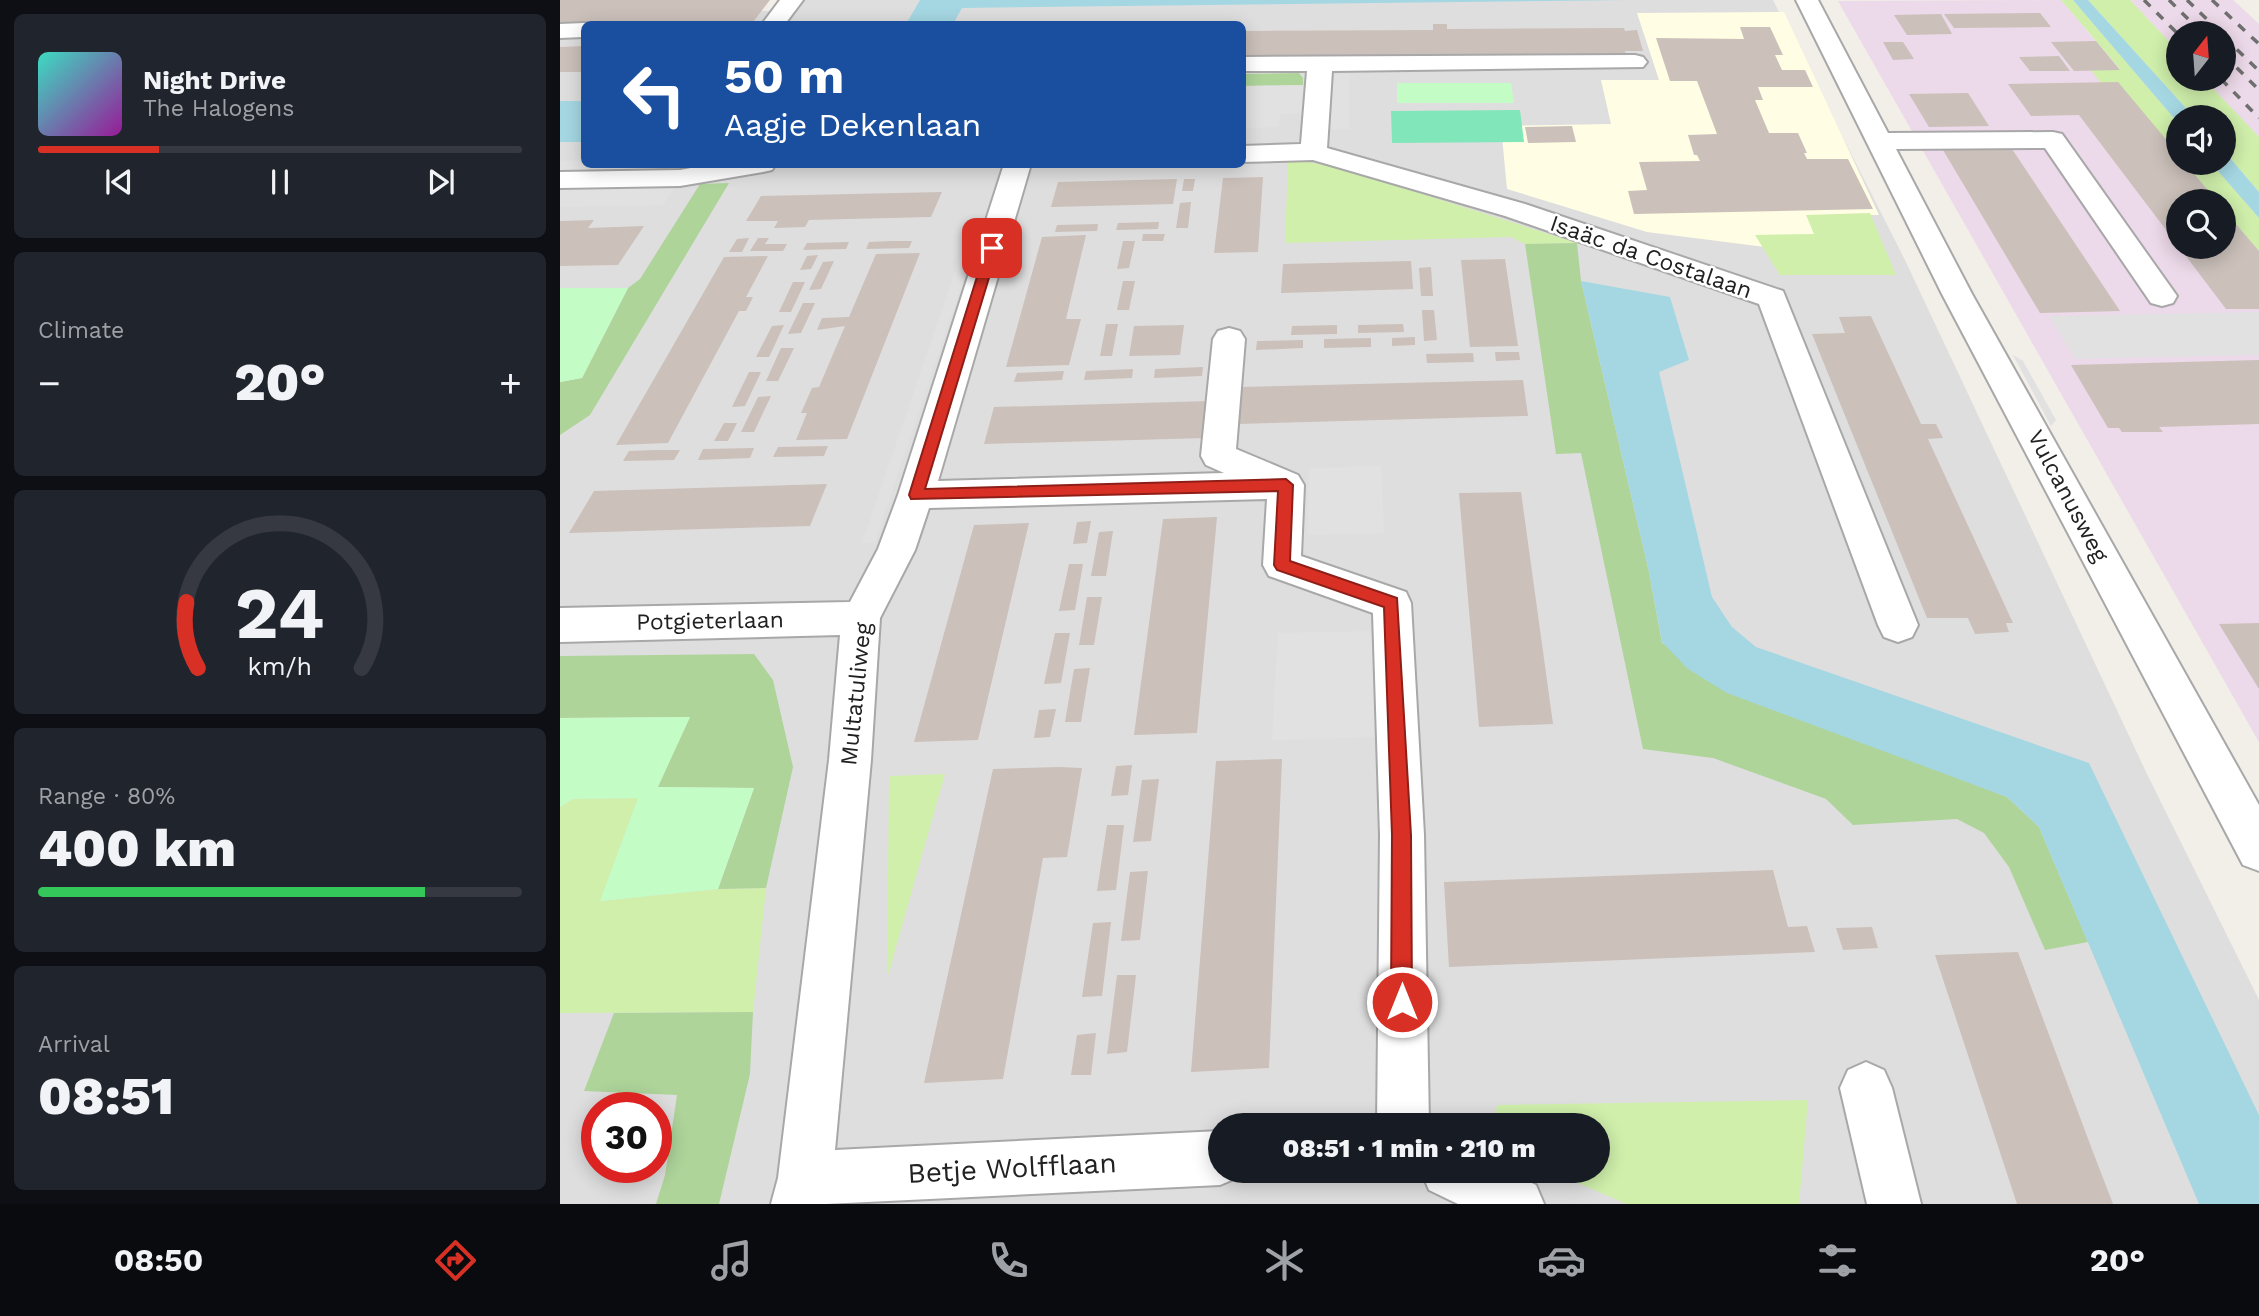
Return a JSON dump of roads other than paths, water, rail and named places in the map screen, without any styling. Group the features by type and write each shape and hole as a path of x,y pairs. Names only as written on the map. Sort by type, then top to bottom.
{"street":[{"path":"776,21 792,0"},
{"name":"Vulcanusweg","path":"1807,0 1957,294 2259,849"},
{"path":"560,31 581,30"},
{"path":"1246,64 1635,62"},
{"path":"1314,152 1320,64"},
{"path":"1880,141 2053,139 2162,296"},
{"name":"Isaäc da Costalaan","path":"1246,154 1314,152 1515,210 1772,298 1898,625"},
{"path":"560,180 680,178 738,168"},
{"name":"Multatuliweg","path":"802,1191 850,760 861,618 896,550 916,495 1017,168"},
{"path":"1229,339 1218,456 1286,485"},
{"path":"916,495 1286,485"},
{"path":"1286,485 1282,565 1392,603 1402,835 1403,1113"},
{"name":"Potgieterlaan","path":"560,625 861,618"},
{"path":"1866,1088 1894,1204"},
{"name":"Betje Wolfflaan","path":"802,1191 1208,1159"},
{"path":"1473,1183 1517,1204"}],"water":[{"path":"920,0 1628,0 962,8 955,21 908,21"},
{"path":"2073,0 2088,0 2166,86 2166,91 2170,91 2183,105 2166,105 2166,109"},
{"path":"560,101 581,101 581,142 560,142"},
{"path":"2236,165 2259,192 2259,218 2236,189 2221,175 2236,175"},
{"path":"1581,281 1670,297 1689,360 1659,372 1712,597 1732,627 1756,647 2089,763 2259,1115 2259,1204 2199,1204 2039,827 2007,797 1727,693 1688,669 1662,642 1649,572"}],"railway":[{"path":"2144,0 2166,22"},
{"path":"2169,0 2190,21"},
{"path":"2187,0 2209,21"},
{"path":"2212,0 2259,44"},
{"path":"2236,49 2259,71"},
{"path":"2236,67 2259,90"},
{"path":"2233,91 2259,118"}]}
